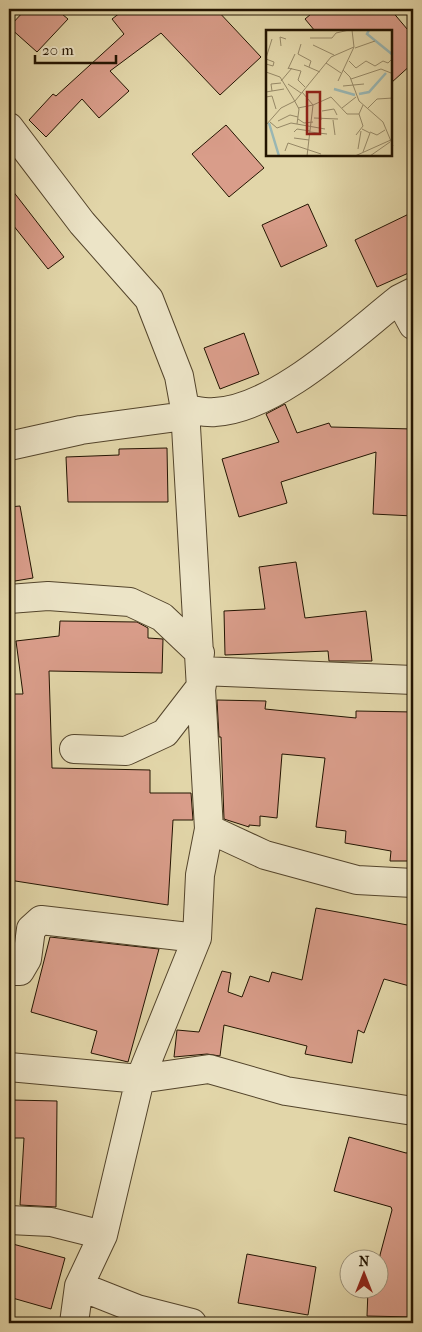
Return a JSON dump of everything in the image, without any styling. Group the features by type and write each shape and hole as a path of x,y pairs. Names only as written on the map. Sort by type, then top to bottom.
{"street":[{"path":"9,127 82,223 149,299 179,376 185,412 201,670 209,829 200,875 197,938 140,1080 102,1235 79,1286 74,1323"},
{"path":"9,446 81,430 185,412 216,412 249,405 294,381 406,295 413,324"},
{"path":"9,599 48,596 130,602 162,617 201,670"},
{"path":"201,670 413,680"},
{"path":"74,749 126,751 165,733 201,670"},
{"path":"209,829 265,855 357,880 413,883"},
{"path":"9,971 20,971 27,959 31,928 41,920 197,938"},
{"path":"9,1067 140,1080 209,1069 286,1091 413,1112"},
{"path":"9,1220 51,1222 102,1235"},
{"path":"79,1286 137,1309 192,1323"}],"building":[{"path":"26,9 56,9 68,19 37,52 9,27"},
{"path":"125,9 216,9 261,57 220,95 161,33 110,71 129,91 99,118 82,99 46,137 29,120 53,94 56,96 124,34 112,19"},
{"path":"317,9 386,9 391,15 391,10 413,36 413,63 392,82 392,30 314,30 305,19"},
{"path":"226,125 264,168 229,197 192,154"},
{"path":"9,186 64,257 48,269 9,220"},
{"path":"308,204 327,246 281,267 262,225"},
{"path":"413,212 413,271 377,287 355,240"},
{"path":"244,333 259,374 220,389 204,348"},
{"path":"285,404 297,433 329,423 331,427 413,429 413,516 373,514 376,452 281,482 287,503 239,517 222,459 279,442 266,414"},
{"path":"167,448 168,502 68,502 66,457 119,455 119,449"},
{"path":"20,506 33,578 9,582 9,507"},
{"path":"296,562 305,618 366,611 372,661 329,661 328,651 225,655 224,611 265,609 259,567"},
{"path":"60,621 137,622 148,628 148,638 163,639 162,673 49,671 52,768 150,770 150,793 191,793 193,820 173,820 168,905 9,880 9,694 23,694 16,641 59,636"},
{"path":"217,700 266,701 265,709 356,718 356,711 413,712 413,861 390,861 391,851 345,843 346,831 316,827 325,758 282,754 277,818 260,816 260,826 249,825 249,827 224,819 221,737 219,737"},
{"path":"316,908 413,926 413,987 384,979 364,1033 358,1030 352,1063 305,1054 307,1046 224,1025 220,1056 207,1054 174,1057 177,1030 199,1032 222,971 231,973 228,992 242,997 250,976 269,982 272,972 302,980"},
{"path":"50,937 159,949 128,1062 91,1053 97,1031 31,1012"},
{"path":"12,1100 57,1101 56,1207 20,1205 24,1138 11,1138"},
{"path":"349,1137 406,1153 413,1152 413,1317 367,1316 368,1300 390,1300 390,1250 381,1250 392,1210 391,1207 334,1191"},
{"path":"9,1243 65,1258 51,1309 9,1297"},
{"path":"247,1254 316,1267 308,1315 238,1303"}]}
